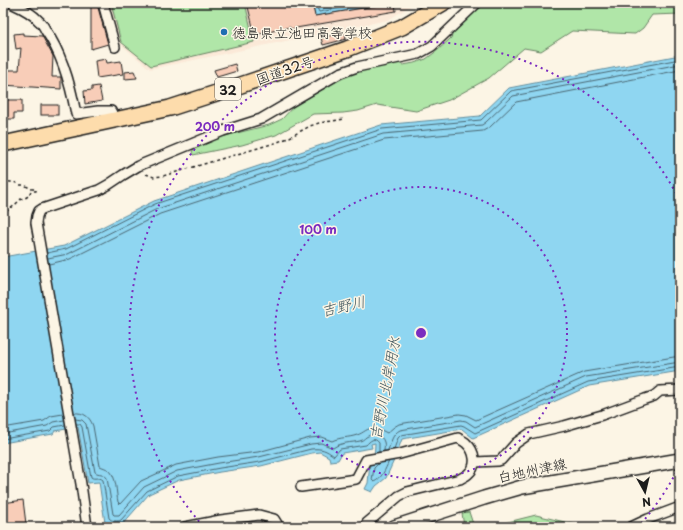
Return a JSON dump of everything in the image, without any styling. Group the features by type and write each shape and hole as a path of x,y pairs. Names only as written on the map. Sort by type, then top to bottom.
{"highway":[{"name":"国道32号","path":"3,144 170,108 347,49 402,27 443,3"}],"main road":[{"name":"白地州津線","path":"394,527 522,487 680,460"}],"street":[{"path":"12,3 24,9 39,21 52,40 73,95 76,114 111,111 115,120"},
{"path":"103,3 115,47"},
{"path":"87,527 36,223 39,211 99,190 138,166 223,131 261,119 340,73 357,67 418,54 432,46 477,3"},
{"path":"475,462 498,462 516,443 529,434 602,415 645,400 654,396 660,391 680,390"},
{"path":"301,487 356,479 366,460 400,454 458,438 467,444 473,453 475,462 470,473 460,479 407,492 399,496 368,523 366,527"},
{"path":"631,527 680,507"},
{"path":"185,527 259,515 274,520 279,527"}],"path":[{"path":"138,166 143,173 154,177 163,176 275,143 319,123 345,119"},
{"path":"3,180 36,189 36,191 31,191 27,197 22,198 17,204 14,204 6,211"}],"shaded area":[{"name":"徳島県立池田高等学校","path":"108,3 402,3 412,5 388,20 150,69 119,43"}],"green space":[{"path":"111,3 245,3 254,42 151,66 121,42"},
{"path":"482,3 680,3 680,14 652,15 643,28 635,34 572,31 541,51 524,48 489,78 449,100 416,111 377,105 358,111 313,114 276,135 242,145 193,155 192,152 195,147 213,139 269,125 282,119 293,107 339,80 364,68 398,63 403,65 426,59 451,38 454,30"},
{"path":"469,512 474,527 464,527 462,513"},
{"path":"536,515 581,527 488,527"}],"water":[{"path":"312,3 387,3 387,4 315,16"},
{"path":"680,55 680,371 589,386 473,438 462,429 402,439 386,478 376,486 372,492 365,489 368,483 370,463 374,462 375,443 371,444 372,448 342,453 338,460 330,461 329,457 320,452 312,453 261,466 179,480 149,494 121,526 105,523 99,482 88,483 78,427 55,431 53,434 3,443 3,257 64,246 154,201 381,125 480,116 509,88"}],"building":[{"path":"247,3 312,3 315,16 387,3 395,3 396,11 290,29 290,27 255,35"},
{"path":"97,4 108,44 91,49 91,5"},
{"path":"345,32 346,39 323,45 321,38"},
{"path":"23,33 23,35 42,36 53,56 52,77 61,77 61,89 3,85 3,70 19,70 21,48 16,49 14,34"},
{"path":"106,59 107,63 121,61 123,74 97,78 95,61"},
{"path":"235,64 237,71 217,77 214,70"},
{"path":"134,71 137,78 125,79 125,72"},
{"path":"99,86 102,101 85,104 84,91 92,90 92,87"},
{"path":"3,100 22,100 22,113 14,113 14,119 3,119"},
{"path":"41,105 58,105 58,115 41,115"},
{"path":"23,500 26,524 3,527 3,503"}],"place":[{"name":"徳島県立池田高等学校","path":"224,32"}],"water label":[{"name":"吉野川","path":"343,305"},
{"name":"吉野川北岸用水","path":"384,388"}]}
